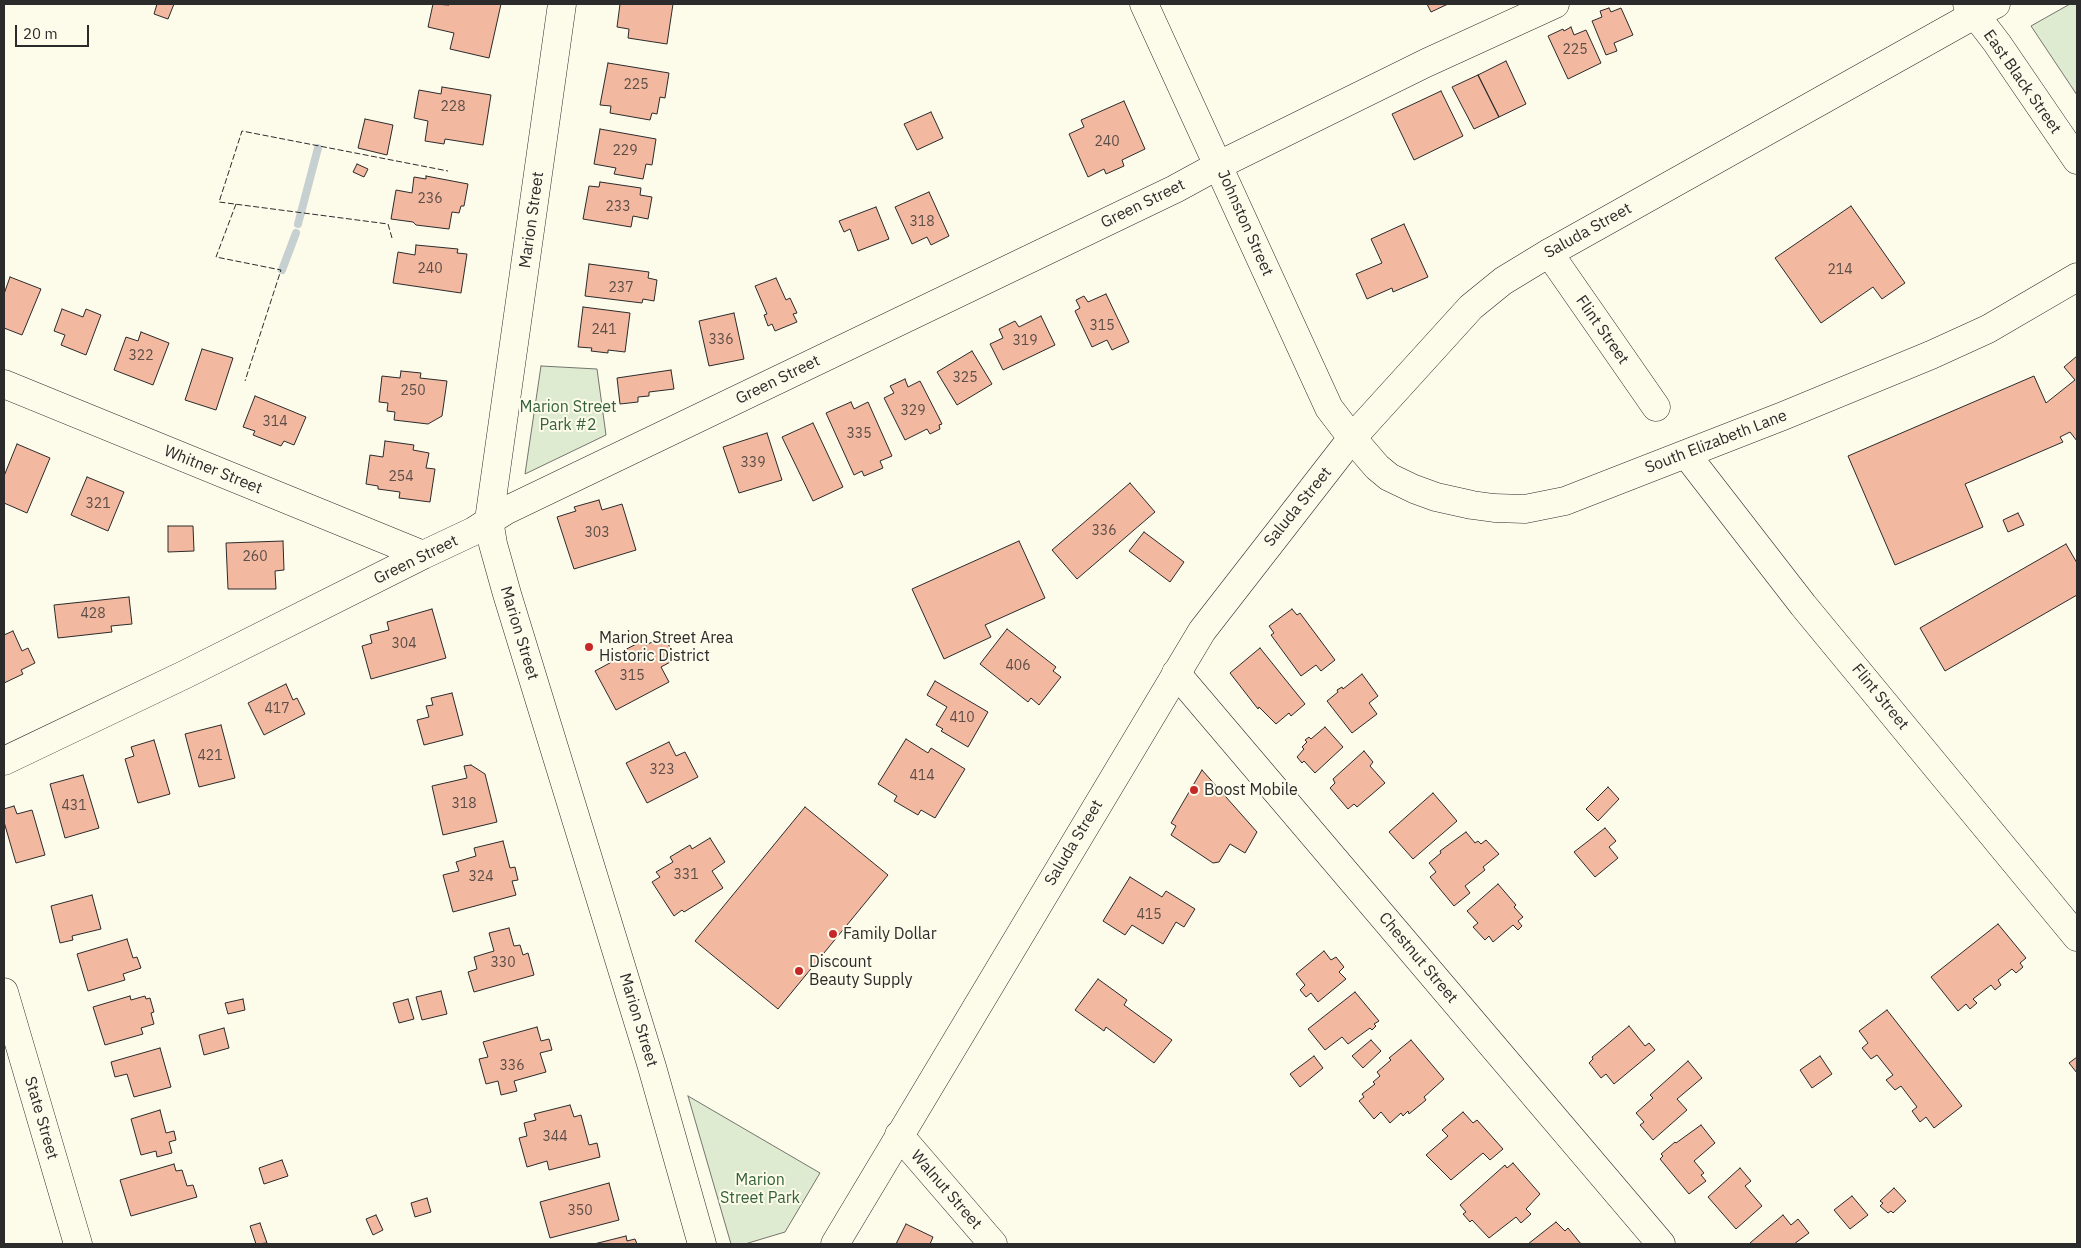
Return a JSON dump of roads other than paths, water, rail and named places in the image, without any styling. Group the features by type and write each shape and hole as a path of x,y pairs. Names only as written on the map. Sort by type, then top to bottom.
{"street":[{"name":"Marion Street","path":"562,4 489,521 493,544 507,594 652,1067 702,1244"},
{"name":"Johnston Street","path":"1144,4 1330,408 1352,438"},
{"name":"Green Street","path":"4,761 186,674 474,531 505,511 1175,189 1219,165 1418,67 1555,4"},
{"name":"East Black Street","path":"1979,8 1996,43 2077,160"},
{"name":"Saluda Street","path":"835,1244 1202,631 1262,551 1352,438 1471,307 1503,281 1549,253 1979,8"},
{"name":"Flint Street","path":"1549,253 1656,407"},
{"name":"South Elizabeth Lane","path":"1352,438 1378,467 1389,476 1414,489 1463,503 1494,508 1525,509 1565,501 1931,356 1988,329 2077,276"},
{"name":"Whitner Street","path":"4,384 423,555"},
{"name":"Flint Street","path":"1686,454 1804,605 2077,937"},
{"name":"Chestnut Street","path":"1176,673 1661,1244"},
{"name":"State Street","path":"4,992 70,1242"},
{"name":"Walnut Street","path":"899,1135 993,1244"}],"waterway":[{"path":"298,224 318,148"},
{"path":"282,270 296,233"}],"place":[{"name":"Marion Street Area Historic District","path":"589,647"},
{"name":"Boost Mobile","path":"1194,790"},
{"name":"Family Dollar","path":"833,934"},
{"name":"Discount Beauty Supply","path":"799,971"}],"park label":[{"name":"Marion Street Park #2","path":"568,416"},
{"name":"Marion Street Park","path":"760,1189"}]}
